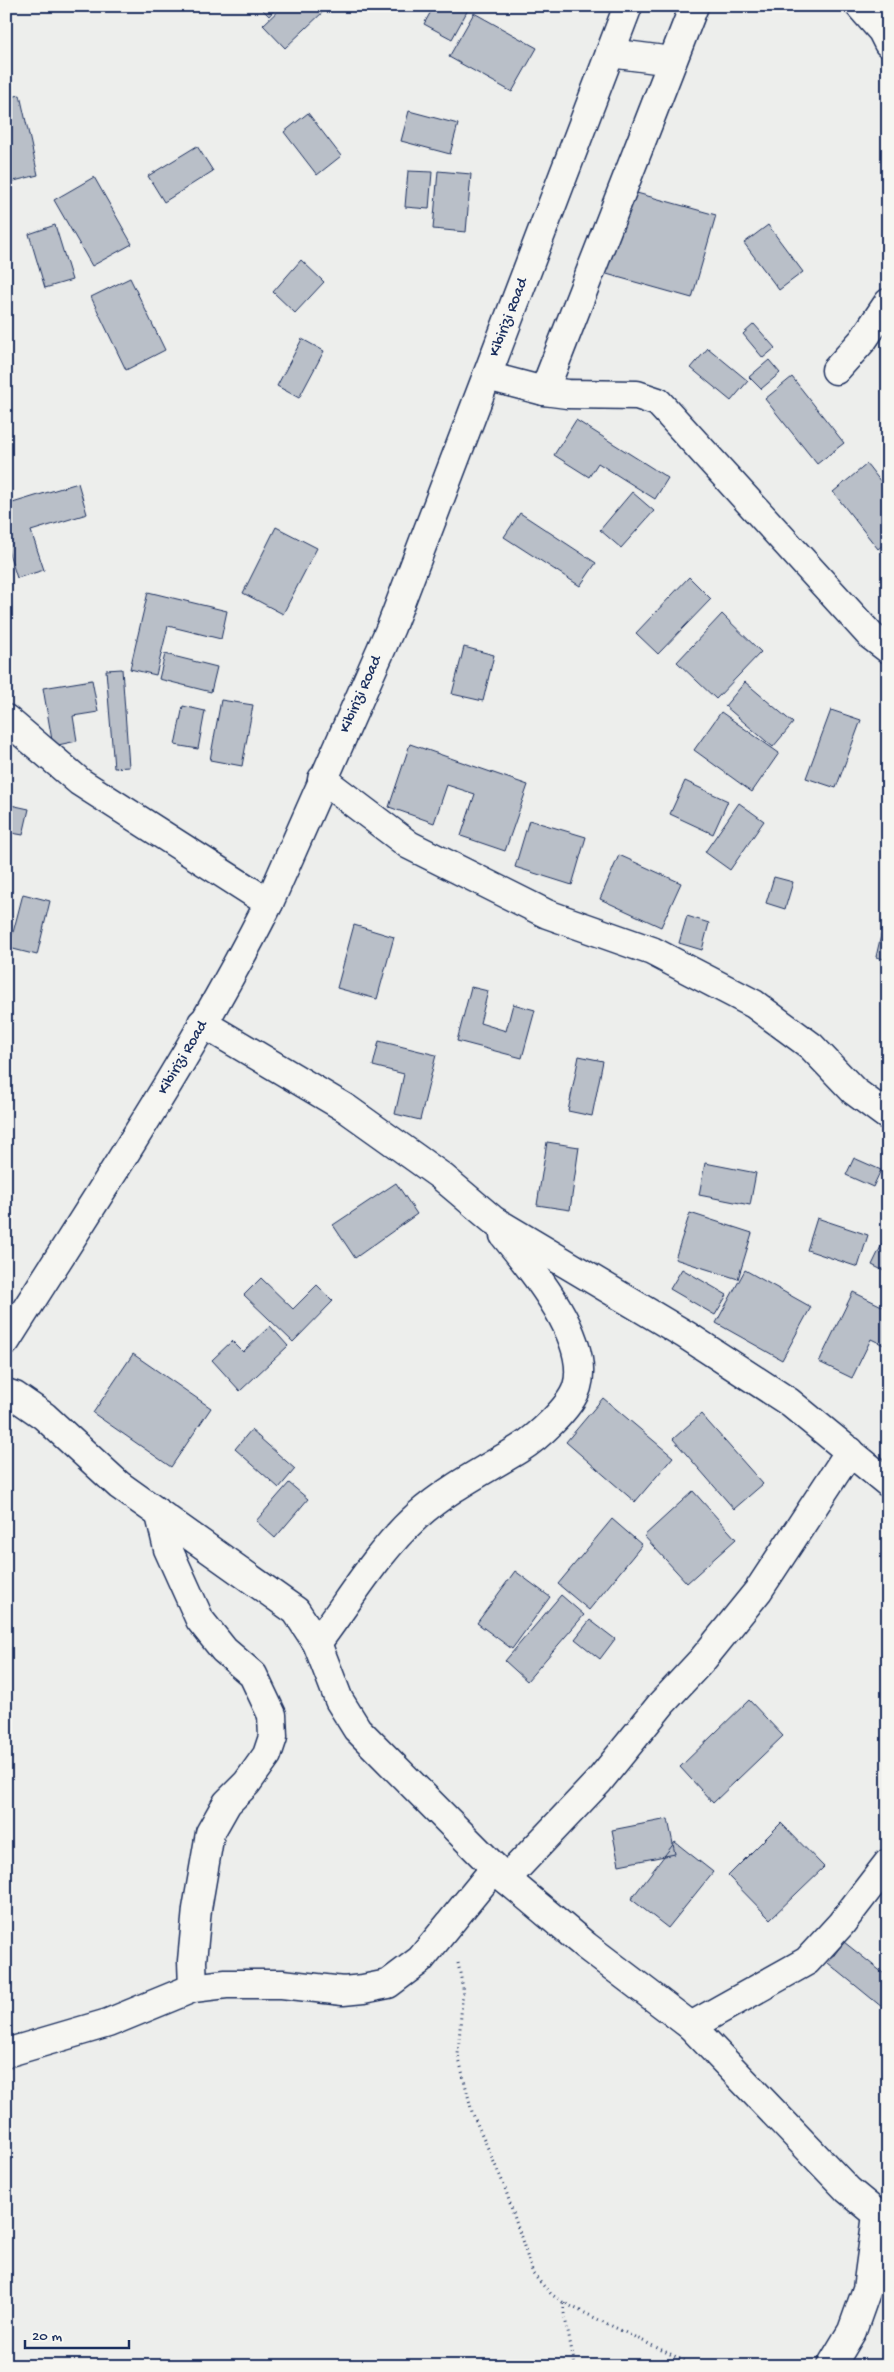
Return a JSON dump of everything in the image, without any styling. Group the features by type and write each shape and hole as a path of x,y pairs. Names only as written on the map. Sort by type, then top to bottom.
{"street":[{"name":"Kibirizi Road","path":"6,1340 156,1103 269,903 322,779 391,628 628,6"},
{"path":"544,391 694,6"},
{"path":"860,6 882,31 888,43"},
{"path":"610,53 672,61"},
{"path":"836,370 864,340 888,303"},
{"path":"487,376 544,391 568,394 637,395 658,402 871,636 888,649"},
{"path":"6,719 80,782 269,903"},
{"path":"322,779 409,845 547,914 652,950 754,1004 811,1046 854,1091 888,1116"},
{"path":"202,1023 347,1109 441,1176 493,1220 686,1336 789,1402 888,1483"},
{"path":"316,1643 388,1547 418,1515 465,1482 521,1448 559,1414 577,1388 580,1373 579,1356 569,1331 543,1282 493,1220"},
{"path":"6,1393 15,1396 44,1416 119,1485 296,1611 316,1643 339,1700 358,1729 500,1874 586,1946 691,2026 848,2190 882,2219 867,2289 852,2331 831,2366"},
{"path":"6,2053 108,2023 193,1988 226,1984 282,1984 343,1991 388,1984 420,1960 450,1923 599,1781 758,1591 850,1451"},
{"path":"160,1515 168,1549 200,1620 224,1650 253,1674 272,1715 272,1737 267,1756 247,1783 227,1803 210,1833 197,1909 192,1961 193,1988"},
{"path":"691,2026 807,1961 841,1924 888,1863"}],"path":[{"path":"450,1923 463,1988 458,2054 472,2112 504,2185 533,2274 551,2294 564,2303 647,2341 695,2366"},
{"path":"564,2303 564,2313 575,2366"}],"building":[{"path":"259,6 278,6 269,16"},
{"path":"283,6 320,6 324,11 285,48 263,25"},
{"path":"434,6 470,6 452,39 424,24"},
{"path":"474,13 537,48 512,92 449,57"},
{"path":"20,95 38,175 10,182 6,168 6,98"},
{"path":"409,111 458,124 450,154 401,141"},
{"path":"308,113 341,156 317,175 284,132"},
{"path":"197,146 213,171 164,202 148,176"},
{"path":"408,171 432,172 429,209 405,207"},
{"path":"438,171 471,174 466,232 433,229"},
{"path":"94,177 132,244 92,266 54,200"},
{"path":"626,190 716,215 692,298 603,273"},
{"path":"55,225 72,280 45,288 29,234"},
{"path":"768,225 803,272 779,290 744,243"},
{"path":"301,260 324,282 295,313 273,292"},
{"path":"130,278 165,350 126,370 91,297"},
{"path":"754,324 775,348 763,358 743,334"},
{"path":"302,339 324,351 299,398 277,386"},
{"path":"708,348 748,381 731,401 691,368"},
{"path":"769,360 780,373 761,389 749,377"},
{"path":"792,377 844,443 817,464 765,399"},
{"path":"576,420 668,478 655,499 598,463 589,477 554,455"},
{"path":"867,464 888,491 888,541 878,549 833,492"},
{"path":"78,483 87,514 31,531 44,570 17,578 6,544 6,505"},
{"path":"632,492 654,511 621,548 600,530"},
{"path":"520,513 596,563 580,586 504,537"},
{"path":"276,527 317,548 283,614 243,593"},
{"path":"689,577 711,599 658,654 636,633"},
{"path":"148,592 227,611 221,639 168,626 156,675 130,669"},
{"path":"722,614 761,652 716,699 677,662"},
{"path":"464,647 494,655 483,701 452,694"},
{"path":"165,654 217,667 211,692 159,679"},
{"path":"122,669 129,767 114,768 106,670"},
{"path":"92,680 98,712 73,716 77,741 53,746 43,688"},
{"path":"745,682 793,723 773,747 725,706"},
{"path":"221,700 253,705 242,766 210,760"},
{"path":"183,706 205,711 198,749 175,745"},
{"path":"831,710 861,720 836,788 806,778"},
{"path":"721,712 779,753 752,792 694,750"},
{"path":"410,744 528,785 505,851 461,836 475,794 447,785 434,823 389,807"},
{"path":"6,747 10,748 6,764"},
{"path":"685,781 728,801 713,834 670,814"},
{"path":"739,803 764,821 730,870 705,852"},
{"path":"6,804 29,809 23,835 6,832"},
{"path":"529,820 586,837 572,885 515,867"},
{"path":"619,855 681,883 661,927 600,899"},
{"path":"774,877 793,882 785,909 766,903"},
{"path":"23,894 50,901 37,955 9,948"},
{"path":"886,913 888,913 888,960 876,957"},
{"path":"687,916 709,923 702,950 679,943"},
{"path":"354,925 394,937 377,999 337,988"},
{"path":"471,987 488,991 480,1023 506,1031 513,1004 535,1010 522,1058 457,1041"},
{"path":"379,1041 436,1055 420,1120 395,1114 404,1074 373,1066"},
{"path":"579,1056 603,1061 592,1116 568,1111"},
{"path":"547,1142 579,1147 570,1210 537,1205"},
{"path":"854,1158 881,1170 873,1187 846,1175"},
{"path":"705,1163 756,1173 750,1205 699,1195"},
{"path":"396,1183 417,1214 355,1258 333,1225"},
{"path":"690,1213 752,1233 738,1279 675,1259"},
{"path":"817,1218 868,1235 858,1267 807,1250"},
{"path":"888,1232 888,1273 872,1265"},
{"path":"682,1269 727,1295 715,1315 670,1289"},
{"path":"745,1270 811,1307 782,1360 716,1323"},
{"path":"261,1278 293,1309 317,1285 333,1301 293,1342 244,1295"},
{"path":"853,1292 888,1309 888,1347 871,1339 852,1378 819,1362"},
{"path":"270,1326 288,1346 240,1391 212,1360 232,1341 243,1352"},
{"path":"133,1354 211,1408 171,1467 93,1413"},
{"path":"603,1398 673,1457 635,1502 566,1442"},
{"path":"701,1414 763,1484 734,1509 673,1439"},
{"path":"251,1430 295,1469 279,1488 235,1449"},
{"path":"289,1483 308,1499 275,1538 256,1521"},
{"path":"693,1491 736,1539 687,1583 644,1536"},
{"path":"612,1519 642,1545 589,1610 558,1584"},
{"path":"515,1571 550,1597 512,1649 477,1623"},
{"path":"561,1595 584,1615 527,1681 505,1661"},
{"path":"590,1620 615,1639 600,1659 575,1639"},
{"path":"749,1700 783,1736 713,1803 680,1767"},
{"path":"668,1819 675,1854 619,1865 612,1830"},
{"path":"781,1823 824,1867 770,1919 728,1876"},
{"path":"675,1842 713,1872 668,1928 631,1899"},
{"path":"844,1942 888,1977 888,2012 828,1963"}]}
